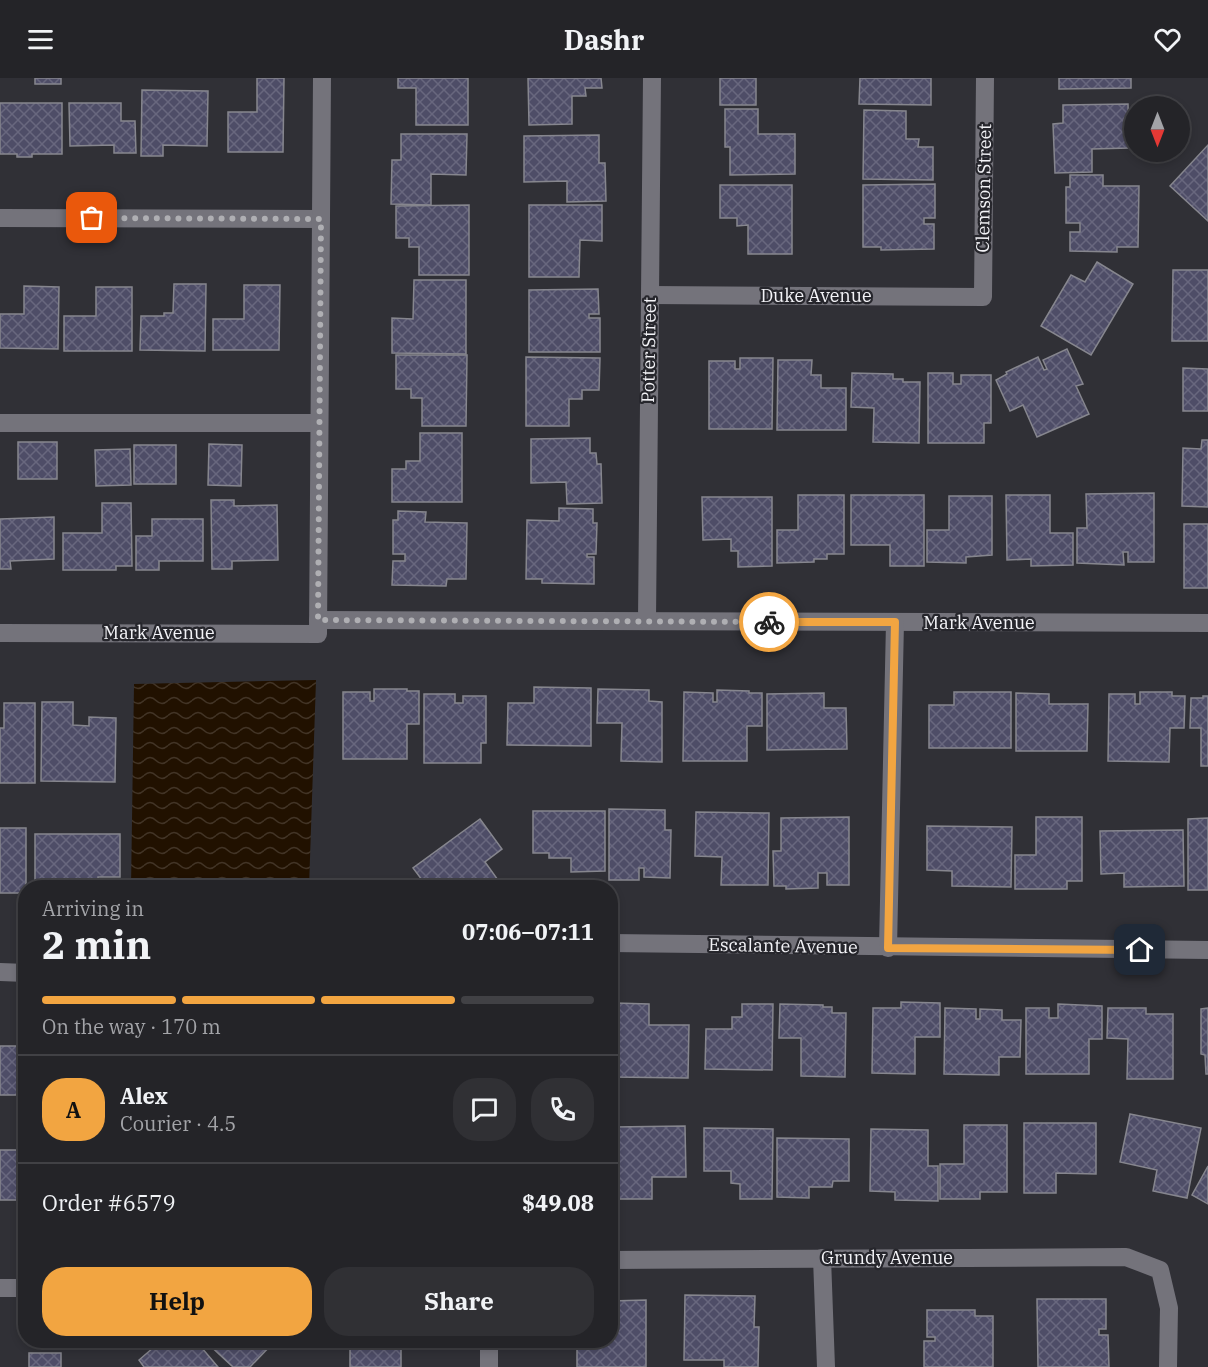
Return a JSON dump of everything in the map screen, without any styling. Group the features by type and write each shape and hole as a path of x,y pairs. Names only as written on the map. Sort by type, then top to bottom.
{"street":[{"path":"318,627 322,78"},
{"name":"Potter Street","path":"647,621 652,78"},
{"name":"Clemson Street","path":"983,297 985,78"},
{"path":"0,218 321,219"},
{"name":"Duke Avenue","path":"650,295 983,297"},
{"path":"0,423 319,423"},
{"name":"Mark Avenue","path":"0,633 647,621 1208,623"},
{"path":"888,948 895,622"},
{"name":"Escalante Avenue","path":"618,943 1208,950"},
{"path":"0,972 18,973"},
{"name":"Grundy Avenue","path":"618,1260 1126,1257 1160,1270 1169,1308 1168,1367"},
{"path":"822,1258 826,1367"},
{"path":"0,1288 18,1288"},
{"path":"489,1348 489,1367"}],"water":[{"path":"316,680 309,880 131,880 134,684"}],"building":[{"path":"35,78 61,78 61,84 35,84"},
{"path":"257,78 284,78 283,152 228,152 228,112 257,112"},
{"path":"398,78 468,78 468,125 416,125 416,88 398,88"},
{"path":"528,78 601,78 602,88 585,88 586,96 572,96 572,124 529,125"},
{"path":"720,78 756,78 756,105 720,105"},
{"path":"860,78 931,78 931,105 859,104"},
{"path":"1059,78 1131,78 1131,88 1059,89"},
{"path":"142,90 208,91 207,146 163,145 163,156 141,156"},
{"path":"0,103 62,103 62,154 32,154 32,157 17,157 17,154 0,154"},
{"path":"69,103 121,103 121,121 135,121 136,153 114,153 114,145 70,146"},
{"path":"1124,104 1124,148 1092,149 1092,172 1055,173 1053,124 1063,123 1063,105"},
{"path":"725,109 758,109 758,134 795,134 795,174 730,175 730,147 725,147"},
{"path":"864,110 906,111 906,139 919,139 918,147 933,147 933,180 863,179"},
{"path":"401,134 467,134 466,175 431,174 431,205 391,204 392,160 401,160"},
{"path":"599,135 599,163 605,163 606,201 567,202 567,181 524,182 524,136"},
{"path":"1208,145 1208,221 1170,186"},
{"path":"1070,175 1103,175 1103,186 1139,186 1138,247 1117,247 1117,252 1070,251 1070,232 1080,232 1080,223 1066,223 1066,187 1070,187"},
{"path":"935,184 935,218 924,218 924,224 934,224 934,249 881,250 881,247 863,247 863,185"},
{"path":"720,185 792,185 792,254 748,254 748,225 737,226 737,218 720,218"},
{"path":"469,205 469,275 419,275 419,247 409,247 409,238 396,238 396,206"},
{"path":"529,205 602,205 602,241 580,240 579,277 529,277"},
{"path":"1097,262 1133,284 1091,355 1041,326 1071,275 1085,282"},
{"path":"1173,270 1208,270 1208,341 1172,341"},
{"path":"414,280 466,280 466,354 392,353 392,318 413,319"},
{"path":"174,284 206,284 205,351 140,350 141,316 164,316 164,313 173,313"},
{"path":"244,285 280,285 279,350 213,350 213,319 244,319"},
{"path":"24,286 59,287 58,349 0,348 0,314 24,314"},
{"path":"96,287 132,287 132,351 64,351 64,316 96,316"},
{"path":"598,289 599,314 589,314 589,318 600,318 600,352 529,352 529,290"},
{"path":"1067,349 1083,384 1076,386 1089,414 1037,437 1023,405 1010,411 996,380 1007,374 1006,372 1038,357 1044,370 1047,369 1043,360"},
{"path":"396,355 467,355 466,426 422,426 422,398 411,398 411,389 396,389"},
{"path":"526,357 600,358 599,390 582,390 582,399 569,399 569,426 526,426"},
{"path":"740,358 773,358 772,429 709,429 709,361 735,361 735,369 740,369"},
{"path":"778,360 812,360 811,375 821,375 821,388 846,388 846,430 777,430"},
{"path":"1183,368 1208,369 1208,411 1183,411"},
{"path":"852,373 893,374 893,379 903,379 903,382 920,382 919,443 873,442 874,408 851,407"},
{"path":"928,373 953,373 953,384 961,384 961,375 991,375 991,423 984,423 984,443 928,443"},
{"path":"420,433 462,433 462,502 392,502 392,469 406,469 406,461 420,461"},
{"path":"590,438 590,453 596,453 597,464 601,464 602,503 567,504 566,482 531,483 531,439"},
{"path":"1202,440 1208,440 1208,507 1182,506 1183,448 1201,449"},
{"path":"18,442 57,442 57,479 18,479"},
{"path":"209,444 242,445 241,486 208,485"},
{"path":"134,445 176,445 176,484 134,484"},
{"path":"130,449 131,485 96,486 95,450"},
{"path":"1154,493 1154,562 1128,562 1128,552 1123,552 1124,565 1077,563 1077,528 1087,528 1086,494"},
{"path":"798,495 844,495 844,554 827,554 827,559 814,559 814,562 777,563 777,530 798,530"},
{"path":"851,495 924,495 924,566 890,566 890,545 851,545"},
{"path":"1006,495 1050,495 1050,533 1073,533 1073,565 1031,566 1031,559 1007,560"},
{"path":"949,496 992,496 992,555 966,557 966,563 927,562 927,530 949,530"},
{"path":"702,497 772,497 772,566 738,567 738,551 731,551 731,539 703,540"},
{"path":"211,500 234,500 234,506 277,505 278,560 232,561 232,569 212,569"},
{"path":"102,503 131,503 132,566 116,566 116,570 63,570 63,533 102,533"},
{"path":"559,508 593,509 593,523 597,523 596,554 587,554 587,557 594,557 594,584 542,583 542,579 526,579 527,520 559,521"},
{"path":"398,511 426,512 425,522 467,523 466,579 447,579 446,586 392,585 393,561 405,561 405,554 393,554 393,520 398,520"},
{"path":"54,517 54,559 10,561 11,569 0,569 0,519"},
{"path":"152,519 203,519 203,561 159,561 159,570 136,570 136,536 152,536"},
{"path":"1184,524 1208,524 1208,588 1184,588"},
{"path":"534,687 591,688 591,746 507,745 508,703 534,703"},
{"path":"374,689 419,691 419,724 407,724 407,759 343,759 343,692 370,692 370,701 374,701"},
{"path":"598,689 649,690 649,701 662,702 662,762 621,761 622,723 597,723"},
{"path":"717,690 762,693 762,726 747,726 747,761 683,761 684,692 713,693 713,702 717,702"},
{"path":"954,692 1011,692 1011,748 929,748 929,705 954,705"},
{"path":"1140,692 1172,692 1172,696 1185,696 1184,728 1170,728 1169,762 1108,761 1109,694 1135,694 1135,704 1140,704"},
{"path":"824,693 824,708 846,708 847,749 767,750 767,694"},
{"path":"1016,693 1049,694 1049,704 1088,704 1087,751 1016,751"},
{"path":"424,694 455,694 455,703 463,703 463,696 486,696 486,743 481,743 481,763 424,763"},
{"path":"1203,696 1208,696 1208,766 1201,766 1201,728 1190,728 1191,698 1203,698"},
{"path":"42,702 73,702 73,725 89,726 89,717 116,718 115,782 41,781"},
{"path":"4,703 35,703 35,783 0,783 0,728 4,728"},
{"path":"609,809 665,810 665,830 671,830 670,878 644,877 644,868 639,868 639,880 609,880"},
{"path":"533,811 605,811 605,871 571,872 571,858 549,858 549,853 533,853"},
{"path":"696,812 769,813 768,885 721,885 722,857 695,856"},
{"path":"849,817 849,885 827,885 827,873 818,873 818,888 786,889 786,886 774,886 773,851 781,851 781,818"},
{"path":"1036,817 1082,817 1082,881 1067,881 1067,889 1015,889 1015,855 1036,855"},
{"path":"1208,818 1208,890 1188,890 1188,819"},
{"path":"480,819 502,849 485,862 498,880 422,880 413,868"},
{"path":"927,826 1012,827 1011,887 952,886 952,871 927,870"},
{"path":"0,828 26,828 26,880 18,880 18,893 0,893"},
{"path":"1183,830 1184,886 1124,887 1124,873 1101,874 1100,831"},
{"path":"35,834 120,834 120,877 98,877 98,880 35,880"},
{"path":"901,1002 940,1003 940,1037 915,1037 915,1074 872,1073 873,1008 901,1008"},
{"path":"618,1003 649,1004 649,1025 689,1025 688,1078 618,1077"},
{"path":"742,1004 773,1004 772,1070 705,1069 706,1029 732,1029 732,1017 742,1017"},
{"path":"780,1004 823,1005 823,1007 832,1007 832,1013 846,1013 845,1077 801,1076 801,1038 779,1038"},
{"path":"1058,1004 1102,1006 1102,1039 1089,1039 1089,1074 1026,1074 1026,1008 1049,1008 1049,1018 1058,1018"},
{"path":"945,1008 976,1009 976,1019 980,1019 980,1009 1002,1010 1002,1020 1021,1020 1020,1057 999,1057 999,1075 944,1074"},
{"path":"1108,1008 1146,1008 1146,1014 1173,1014 1173,1079 1127,1079 1128,1039 1107,1038"},
{"path":"1208,1008 1208,1074 1206,1074 1205,1055 1201,1054 1201,1009"},
{"path":"0,1046 17,1046 17,1095 0,1095"},
{"path":"1130,1114 1201,1128 1187,1198 1153,1191 1157,1170 1120,1162"},
{"path":"1024,1123 1096,1123 1096,1174 1056,1173 1056,1193 1024,1193"},
{"path":"964,1125 1007,1125 1007,1192 980,1192 980,1199 940,1199 940,1164 964,1164"},
{"path":"685,1126 686,1177 652,1177 652,1199 618,1199 618,1127"},
{"path":"704,1128 773,1129 772,1199 740,1199 740,1184 731,1183 731,1171 704,1171"},
{"path":"871,1129 928,1130 928,1166 938,1166 938,1201 895,1200 895,1192 870,1191"},
{"path":"777,1138 849,1139 849,1181 833,1181 832,1187 809,1187 809,1198 777,1197"},
{"path":"0,1150 17,1150 17,1200 0,1200"},
{"path":"1208,1166 1208,1204 1192,1195"},
{"path":"685,1295 755,1296 754,1327 759,1327 758,1367 724,1367 724,1360 684,1360"},
{"path":"1037,1299 1106,1299 1106,1329 1099,1329 1099,1335 1108,1335 1109,1367 1038,1367"},
{"path":"646,1300 646,1367 577,1367 577,1348 618,1348 618,1301"},
{"path":"927,1310 975,1310 975,1316 993,1316 993,1367 924,1367 924,1341 935,1341 935,1337 927,1337"},
{"path":"153,1348 202,1348 218,1367 144,1367 139,1360"},
{"path":"213,1348 268,1348 250,1367 233,1367"},
{"path":"350,1348 401,1348 401,1367 350,1367"},
{"path":"29,1353 61,1353 61,1367 29,1367"}],"way so far":[{"path":"92,218 321,219 318,620 769,622"}],"route":[{"path":"769,622 895,622 888,948 1140,950"}]}
